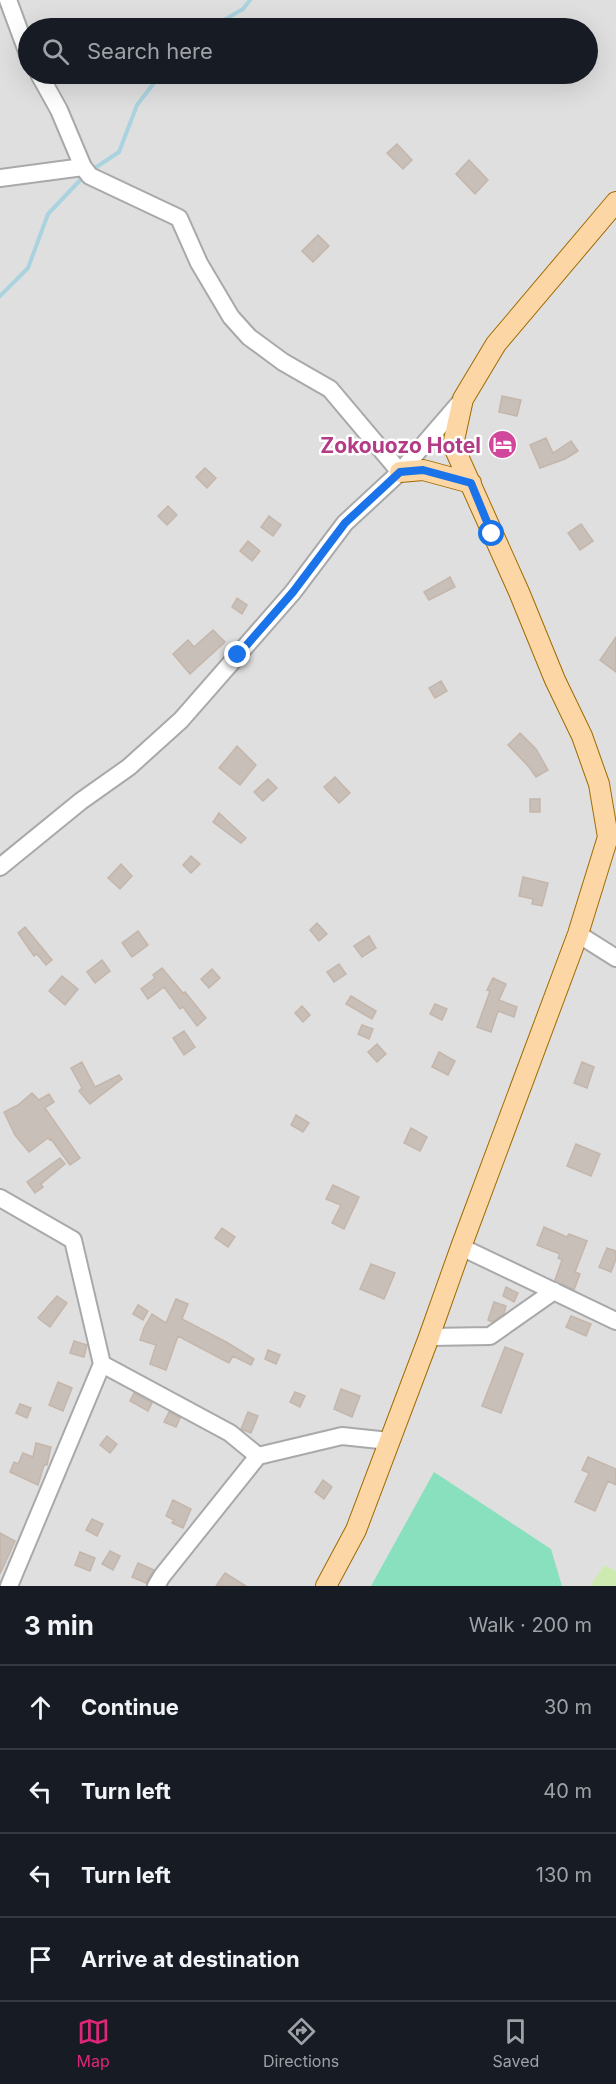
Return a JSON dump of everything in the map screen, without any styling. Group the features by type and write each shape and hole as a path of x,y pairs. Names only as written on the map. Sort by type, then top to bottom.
{"main road":[{"path":"326,1586 356,1530 429,1337 460,1247 578,934 612,829 582,736 555,680 519,592 453,445 463,399 496,345 616,202"},
{"path":"400,472 423,470 471,483"}],"street":[{"path":"8,0 18,27"},
{"path":"45,84 59,110 83,167 90,176 179,218 199,263 231,317 249,337 283,362 330,389 400,472"},
{"path":"0,178 83,167"},
{"path":"0,867 81,801 129,767 181,720 293,592 345,523 400,472 463,399"},
{"path":"578,934 616,957"},
{"path":"0,1198 73,1239 102,1364 9,1586"},
{"path":"460,1247 616,1321"},
{"path":"429,1337 490,1336 554,1291"},
{"path":"102,1364 230,1433 258,1456"},
{"path":"156,1586 258,1456 342,1436 389,1441"}],"shaded area":[{"path":"0,0 616,0 616,1571 604,1565 590,1586 0,1586"}],"green space":[{"path":"434,1472 551,1549 562,1586 371,1586"},
{"path":"604,1565 616,1571 616,1586 590,1586"}],"building":[{"path":"397,144 412,160 403,169 387,153"},
{"path":"469,160 488,180 475,194 456,174"},
{"path":"318,235 329,246 313,262 302,251"},
{"path":"502,396 521,400 517,416 499,412"},
{"path":"546,438 553,453 571,441 578,451 565,459 540,468 530,445"},
{"path":"205,468 216,478 207,488 196,477"},
{"path":"168,506 177,515 167,525 158,516"},
{"path":"269,516 281,525 273,536 261,527"},
{"path":"581,524 593,541 580,550 568,533"},
{"path":"248,541 260,551 252,561 240,551"},
{"path":"450,577 455,587 429,600 424,592"},
{"path":"237,598 247,605 242,614 232,607"},
{"path":"213,630 225,642 190,674 173,654 188,640 194,647"},
{"path":"616,637 616,672 600,660"},
{"path":"441,681 447,691 435,698 429,688"},
{"path":"520,733 536,749 548,770 536,777 508,745"},
{"path":"237,746 256,765 240,785 219,768"},
{"path":"335,777 350,793 339,803 324,787"},
{"path":"268,779 277,788 263,801 254,792"},
{"path":"530,799 540,799 540,812 530,812"},
{"path":"219,813 246,838 241,843 213,822"},
{"path":"191,856 200,864 191,873 183,865"},
{"path":"121,864 132,876 120,889 108,878"},
{"path":"523,877 548,883 542,906 532,904 533,899 519,896"},
{"path":"317,923 327,934 319,941 310,930"},
{"path":"25,927 52,960 46,965 37,954 34,956 18,933"},
{"path":"138,931 148,945 132,957 122,943"},
{"path":"369,936 376,948 362,957 354,946"},
{"path":"102,960 110,971 95,983 87,972"},
{"path":"339,964 346,974 334,982 327,972"},
{"path":"162,968 206,1018 197,1026 183,1007 180,1009 164,987 148,999 141,989 155,978 153,975"},
{"path":"212,969 220,978 209,988 201,979"},
{"path":"62,976 78,989 65,1005 49,991"},
{"path":"493,978 506,984 499,1000 517,1007 514,1017 498,1011 491,1032 477,1027 490,991 487,990"},
{"path":"351,996 376,1011 372,1019 346,1004"},
{"path":"435,1004 447,1009 442,1020 430,1014"},
{"path":"302,1006 310,1015 303,1022 295,1013"},
{"path":"362,1025 373,1029 369,1039 358,1034"},
{"path":"184,1031 195,1047 184,1055 173,1038"},
{"path":"377,1044 386,1054 377,1062 368,1052"},
{"path":"439,1052 455,1061 448,1075 432,1067"},
{"path":"82,1062 95,1087 119,1075 122,1079 90,1104 79,1091 82,1088 71,1068"},
{"path":"582,1062 594,1067 587,1088 574,1083"},
{"path":"32,1093 39,1100 49,1094 54,1102 45,1108 80,1158 70,1165 51,1139 48,1138 29,1152 15,1135 4,1112 18,1105"},
{"path":"296,1115 309,1123 303,1132 291,1125"},
{"path":"411,1128 427,1137 420,1151 404,1143"},
{"path":"576,1144 600,1154 591,1176 567,1166"},
{"path":"60,1158 65,1164 41,1184 43,1187 35,1193 27,1182"},
{"path":"333,1185 359,1197 344,1229 332,1223 341,1205 326,1199"},
{"path":"544,1227 567,1237 569,1234 587,1241 575,1272 580,1274 574,1290 555,1280 562,1260 558,1258 560,1254 537,1245"},
{"path":"222,1228 235,1237 228,1247 215,1238"},
{"path":"607,1248 616,1251 616,1259 611,1272 599,1267"},
{"path":"371,1264 395,1273 384,1299 360,1289"},
{"path":"506,1287 518,1293 514,1302 503,1296"},
{"path":"57,1296 67,1303 50,1327 38,1318"},
{"path":"176,1299 188,1304 182,1319 254,1359 251,1365 233,1356 229,1363 178,1336 166,1370 150,1364 156,1345 140,1340 144,1328 152,1314 166,1323"},
{"path":"494,1302 506,1306 504,1314 492,1322 488,1320"},
{"path":"138,1305 148,1311 143,1320 133,1314"},
{"path":"571,1316 591,1324 586,1336 566,1327"},
{"path":"74,1341 87,1345 84,1357 70,1353"},
{"path":"505,1347 523,1354 501,1413 482,1406"},
{"path":"268,1350 280,1355 276,1364 265,1359"},
{"path":"58,1382 72,1388 63,1411 49,1405"},
{"path":"341,1389 360,1396 352,1417 334,1409"},
{"path":"295,1392 305,1396 300,1407 290,1402"},
{"path":"134,1393 152,1403 148,1411 130,1401"},
{"path":"20,1404 31,1408 27,1418 16,1413"},
{"path":"169,1412 180,1418 176,1427 164,1422"},
{"path":"248,1412 258,1416 251,1433 241,1429"},
{"path":"107,1436 117,1444 110,1453 100,1445"},
{"path":"36,1443 51,1447 47,1465 44,1465 38,1485 10,1472 14,1462 18,1464 23,1453 33,1457"},
{"path":"588,1457 616,1469 616,1485 608,1481 595,1511 575,1502 589,1473 582,1470"},
{"path":"323,1480 332,1487 324,1499 315,1492"},
{"path":"173,1500 191,1509 183,1528 172,1523 174,1520 166,1516"},
{"path":"92,1519 103,1524 97,1536 86,1530"},
{"path":"0,1533 15,1541 0,1574"},
{"path":"110,1551 120,1556 113,1570 102,1564"},
{"path":"80,1552 95,1558 90,1571 75,1565"},
{"path":"138,1563 154,1570 146,1583 132,1577"},
{"path":"225,1573 246,1586 216,1586"}],"waterway":[{"path":"227,18 243,9 250,0"},
{"path":"92,170 119,152 137,105 153,84"},
{"path":"0,296 28,268 48,214 84,176"}],"place":[{"name":"Zokouozo Hotel","path":"502,445"}],"route":[{"path":"238,655 293,592 345,523 400,472 423,470 471,483 492,534"}]}
